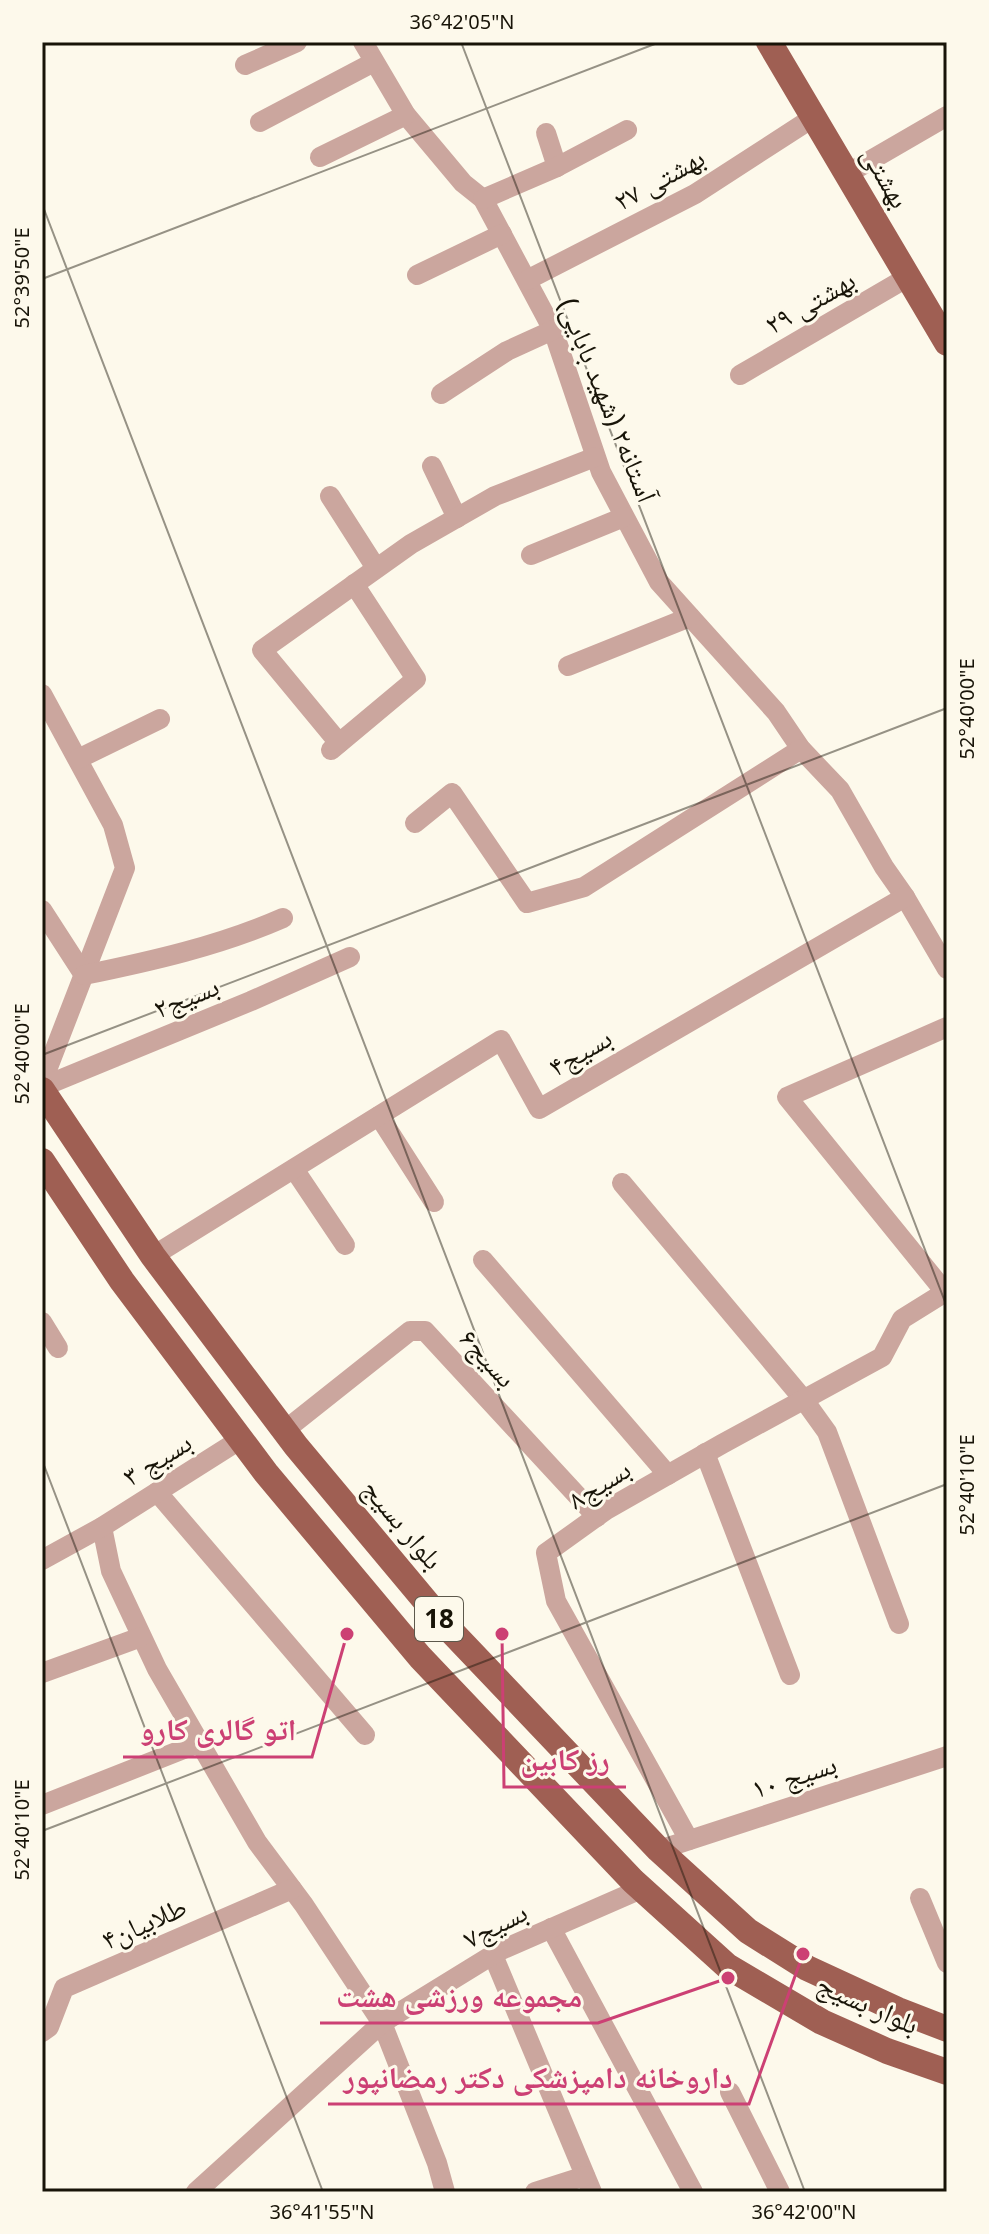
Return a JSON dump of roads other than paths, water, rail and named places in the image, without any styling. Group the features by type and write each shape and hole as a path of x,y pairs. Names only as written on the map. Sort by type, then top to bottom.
{"main road":[{"name":"بهشتی","path":"777,45 814,117 947,343"},
{"name":"بلوار بسیج","path":"42,1086 153,1256 284,1431 448,1628 659,1850 748,1931 807,1968 947,2029"},
{"name":"بلوار بسیج","path":"42,1161 122,1281 241,1439 420,1657 641,1889 727,1966 822,2022 887,2051 947,2072"}],"street":[{"path":"245,65 297,42"},
{"name":"آستانه۲ (شهید بابایی)","path":"363,42 406,115 463,183 483,199 553,330 595,457 659,582 776,712 801,749 840,790 947,969"},
{"path":"260,122 374,62"},
{"path":"320,157 406,115"},
{"path":"847,174 947,116"},
{"name":"بهشتی ۲۷","path":"527,280 695,194 814,117"},
{"path":"483,199 557,167 627,130"},
{"path":"546,133 557,167"},
{"path":"417,275 502,234"},
{"name":"بهشتی ۲۹","path":"740,375 908,277"},
{"path":"441,394 507,351 553,330"},
{"path":"354,584 416,679 335,747 262,650 376,568 411,544 495,496 595,457"},
{"path":"432,466 457,518"},
{"path":"330,496 376,568"},
{"path":"531,555 624,517"},
{"path":"568,666 690,617"},
{"path":"42,694 113,825 125,868 42,1086"},
{"path":"78,759 160,719"},
{"path":"415,823 452,793 527,903 584,887 801,749"},
{"name":"بسیج۴","path":"153,1256 501,1040 539,1109 905,897"},
{"path":"42,910 84,975"},
{"path":"84,975 161,959 241,937 283,918"},
{"name":"بسیج۲","path":"42,1086 350,957"},
{"path":"946,1291 787,1097 947,1027"},
{"path":"379,1116 434,1202"},
{"path":"294,1169 345,1245"},
{"path":"622,1183 804,1400 827,1432 899,1624"},
{"path":"483,1260 668,1475"},
{"name":"بسیج۸","path":"689,1840 556,1601 546,1553 597,1517 705,1453 882,1357 902,1319 946,1291"},
{"path":"42,1322 58,1348"},
{"name":"بسیج۶","path":"284,1431 410,1331 425,1331 597,1517"},
{"name":"بسیج ۳","path":"42,1560 102,1527 241,1439"},
{"path":"705,1453 790,1675"},
{"path":"157,1492 365,1735"},
{"path":"102,1527 111,1571 141,1637 199,1743 257,1842 382,2023 437,2163 445,2192"},
{"path":"42,1673 141,1637"},
{"path":"42,1805 199,1743"},
{"name":"بسیج ۱۰","path":"659,1850 947,1756"},
{"name":"طلابیان۴","path":"42,2032 49,2027 64,1988 292,1889"},
{"name":"بسیج۷","path":"196,2192 382,2023 493,1955 641,1889"},
{"path":"920,1898 947,1963"},
{"path":"551,1928 693,2192"},
{"path":"493,1955 588,2184 535,2192"},
{"path":"730,2092 780,2192"}],"place":[{"name":"اتو گالری کارو","path":"347,1634"},
{"name":"رز کابین","path":"502,1634"},
{"name":"داروخانه دامپزشکی دکتر رمضانپور","path":"803,1954"},
{"name":"مجموعه ورزشی هشت","path":"728,1978"}]}
